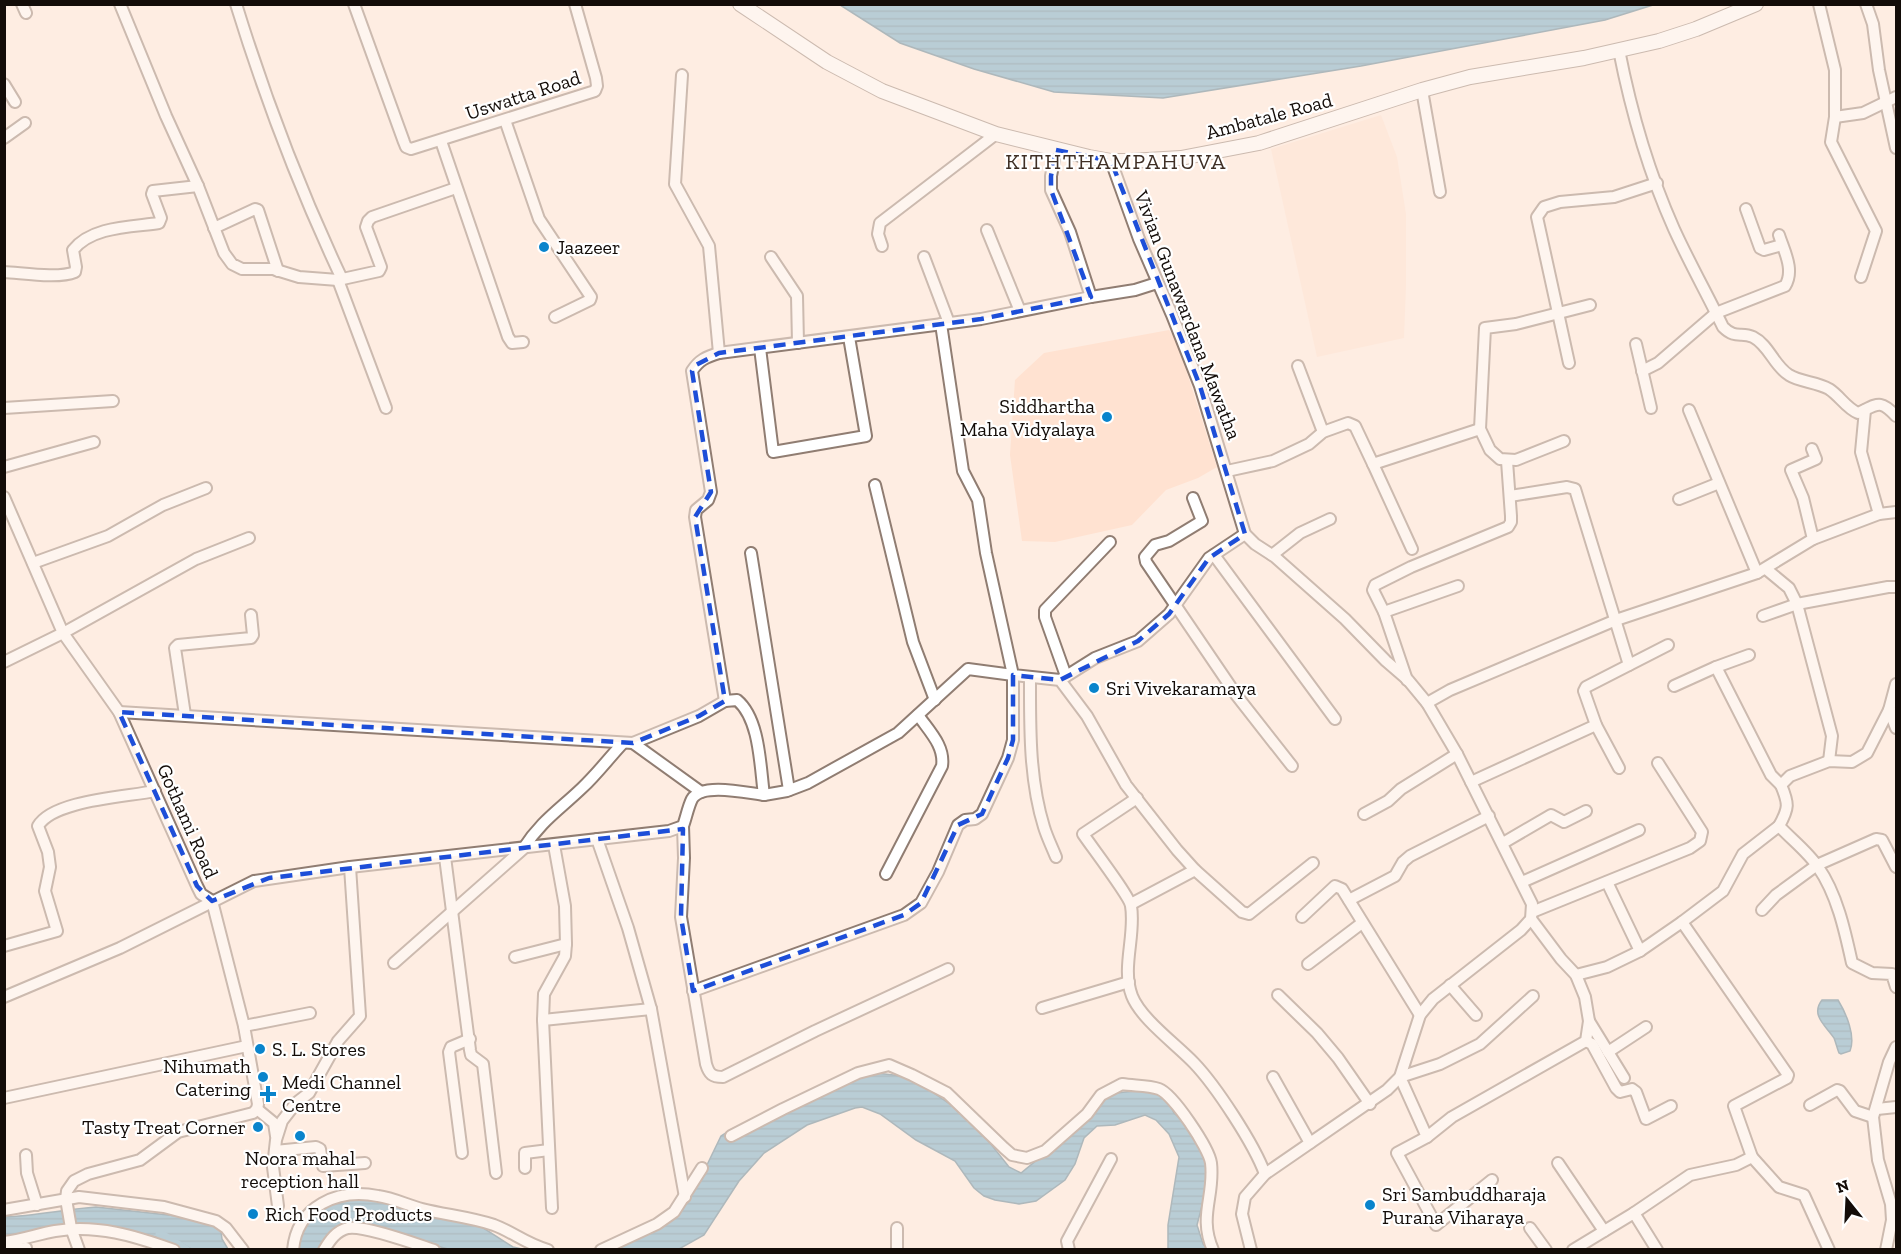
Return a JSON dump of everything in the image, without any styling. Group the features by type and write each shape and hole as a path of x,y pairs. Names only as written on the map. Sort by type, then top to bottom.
{"main road":[{"name":"Ambatale Road","path":"740,4 768,25 882,91 996,134 1056,150 1111,161 1164,160 1259,143 1422,90 1470,77 1619,50 1696,29 1756,4"}],"street":[{"path":"236,4 268,104 340,280 386,408"},
{"name":"Uswatta Road","path":"354,4 404,142 406,147 411,149 595,91 596,78 575,4"},
{"path":"1819,4 1835,70 1835,117 1831,142 1876,231 1861,277"},
{"path":"1866,4 1873,24 1885,102 1896,148"},
{"path":"122,5 224,253 232,264 242,268 279,271 298,277 340,280 381,270 366,227 368,221 372,217 456,188"},
{"path":"1619,50 1642,144 1675,230 1723,327 1730,334 1753,337 1772,354 1781,368 1789,375 1830,390 1852,410 1858,413 1880,404 1886,405 1896,416"},
{"path":"682,75 675,184 708,246 719,353"},
{"path":"4,84 15,102"},
{"path":"1422,90 1440,192"},
{"path":"1835,117 1863,113 1896,97"},
{"path":"505,120 539,219 591,297 590,300 555,317"},
{"path":"4,138 25,123"},
{"path":"882,246 878,234 880,223 996,134"},
{"path":"441,141 508,337 512,343 523,342"},
{"path":"1056,150 1051,190 1070,232 1091,297"},
{"name":"Vivian Gunawardana Mawatha","path":"1111,161 1157,283 1200,386 1227,471 1237,514 1245,534"},
{"path":"1569,363 1537,217 1545,207 1560,202 1614,198 1657,183"},
{"path":"4,272 58,274 75,272 74,250 82,239 96,233 159,223 161,218 152,194 153,191 198,186"},
{"path":"214,228 255,209 258,210 279,271"},
{"path":"1642,371 1658,363 1716,314 1785,286 1789,279 1789,266 1780,240 1764,250 1760,248 1746,209"},
{"path":"987,230 1020,311"},
{"path":"771,257 797,296 798,343"},
{"path":"693,991 904,915 921,903 938,872 958,825 964,820 975,819 982,814 1008,758 1013,740 1013,675 986,553 978,500 963,471 945,324 924,257"},
{"path":"725,701 695,517 696,510 708,500 711,492 692,371 704,357 719,353 945,324 1135,290 1157,283"},
{"path":"1564,441 1508,461 1500,459 1490,450 1480,429 1485,328 1516,324 1590,305"},
{"path":"760,348 772,452 866,436 849,337"},
{"path":"1636,344 1651,408"},
{"path":"1298,366 1323,432"},
{"path":"4,408 113,401"},
{"path":"1689,410 1719,483 1761,571 1789,588 1797,604 1832,736 1829,762"},
{"path":"1865,410 1861,452 1879,514"},
{"path":"1227,471 1274,461 1309,444 1323,432 1348,423 1355,426 1412,549"},
{"path":"1373,464 1480,429"},
{"path":"4,466 94,441"},
{"path":"1812,448 1816,459 1791,470 1803,498 1813,539"},
{"path":"1408,680 1384,612 1373,590 1375,585 1420,563 1508,527 1511,522 1508,461"},
{"path":"1679,499 1719,483"},
{"path":"875,485 913,642 935,700"},
{"path":"1510,496 1567,487 1575,489 1629,665"},
{"path":"33,563 108,536 163,505 206,488"},
{"path":"1193,498 1202,521 1169,541 1155,544 1145,557 1146,562 1237,696 1292,766"},
{"name":"Gothami Road","path":"6,502 63,633 118,712 201,894 212,901 244,1026 257,1109"},
{"path":"1427,703 1450,690 1616,620 1761,571 1813,539 1879,514 1896,512"},
{"path":"1272,555 1300,533 1330,519"},
{"path":"948,969 723,1077 715,1077 709,1073 681,917 683,826 693,798 701,792 712,789 764,795 789,790 807,783 898,733 968,669 1030,677 1063,678 1095,658 1138,641 1175,607 1209,558 1245,534 1345,619 1408,680 1427,703 1457,754 1503,843 1532,904 1532,916 1561,959 1576,975 1585,997 1588,1021 1586,1041"},
{"path":"4,662 63,633 196,559 249,538"},
{"path":"1110,542 1045,610 1045,617 1063,678 1126,785 1195,870 1242,912 1249,914 1313,863"},
{"path":"752,554 789,790"},
{"path":"1214,555 1335,719"},
{"path":"1384,612 1458,586"},
{"path":"1763,616 1797,604 1896,587"},
{"path":"185,715 176,648 178,645 251,638 253,635 251,615"},
{"path":"1618,768 1596,725 1584,691 1586,687 1668,645"},
{"path":"1674,686 1749,655"},
{"path":"1576,975 1607,967 1640,951 1723,891 1743,854 1779,826 1786,813 1788,802 1781,785 1771,775 1716,667"},
{"path":"1030,677 1030,727 1036,795 1044,828 1056,857"},
{"path":"1896,684 1893,712 1896,728"},
{"path":"394,963 523,849 534,831 628,743 699,716 725,701 737,700 747,707 753,725 764,795"},
{"path":"118,712 628,743 701,792"},
{"path":"1781,785 1790,776 1829,762 1852,762 1867,753 1893,712"},
{"path":"886,874 942,766 943,758 940,747 918,715"},
{"path":"1471,782 1596,725"},
{"path":"1364,814 1388,801 1401,789 1457,754"},
{"path":"1427,1137 1400,1077 1420,1016 1433,999 1521,930 1532,916 1690,848 1700,840 1702,832 1658,763"},
{"path":"4,946 57,932 45,891 46,877 50,867 48,852 38,826 42,820 73,804 155,791"},
{"path":"1137,798 1083,834 1131,904 1129,982 1133,998 1155,1026 1195,1064 1220,1098 1259,1160 1264,1174"},
{"path":"1503,843 1551,815 1564,822 1586,811"},
{"path":"1348,900 1395,876 1403,862 1410,856 1489,816"},
{"path":"4,997 120,948 254,881 350,867 669,831 683,826"},
{"path":"1779,826 1817,865 1830,888 1846,935 1852,963 1872,973 1894,974 1896,987"},
{"path":"1522,882 1639,830"},
{"path":"597,839 628,928 651,1009 685,1197"},
{"path":"1761,910 1776,895 1817,865 1876,839 1882,840 1896,867"},
{"path":"552,1208 543,1020 544,994 565,956 566,944 565,906 554,845"},
{"path":"445,857 471,1055 483,1064 495,1173"},
{"path":"278,1206 273,1167 282,1121 296,1103 309,1093 338,1041 360,1016 350,867"},
{"path":"1131,904 1195,870"},
{"path":"1607,882 1640,951"},
{"path":"1302,917 1335,886 1342,889 1420,1016"},
{"path":"1682,922 1788,1075 1787,1078 1734,1106 1752,1157 1779,1187 1804,1195 1829,1250"},
{"path":"1308,964 1362,923"},
{"path":"515,957 566,944"},
{"path":"1042,1008 1129,982"},
{"path":"1450,985 1476,1016"},
{"path":"1278,995 1317,1033 1338,1058 1370,1104"},
{"path":"1251,1250 1242,1214 1245,1197 1264,1174 1370,1104 1400,1077 1440,1064 1480,1044 1533,996"},
{"path":"543,1020 651,1009"},
{"path":"244,1026 310,1013"},
{"path":"1588,1021 1624,1078"},
{"path":"1608,1052 1646,1028"},
{"path":"462,1153 449,1052 451,1047 470,1039"},
{"path":"1586,1041 1592,1044 1616,1088 1620,1092 1632,1089 1636,1092 1646,1119 1671,1106"},
{"path":"1492,1180 1436,1225 1397,1153 1427,1137 1452,1117 1586,1041"},
{"path":"4,1098 247,1046"},
{"path":"1886,1250 1893,1230 1891,1204 1878,1160 1875,1113 1889,1062 1896,1047"},
{"path":"731,1136 783,1108 858,1073 889,1065 947,1094 1012,1155 1027,1158 1045,1150 1087,1114 1101,1095 1116,1086 1122,1084 1159,1089 1167,1094 1187,1119 1211,1161 1211,1187 1205,1219 1213,1250"},
{"path":"1273,1077 1310,1143"},
{"path":"1810,1105 1837,1090 1855,1111 1875,1113 1896,1107"},
{"path":"79,1250 72,1229 67,1201 67,1191 74,1181 88,1174 140,1160 178,1132 253,1113 257,1109 274,1123 277,1138"},
{"path":"525,1168 524,1148 549,1150"},
{"path":"275,1151 320,1149 323,1166 365,1163"},
{"path":"26,1155 27,1173 37,1205"},
{"path":"1573,1250 1690,1175 1736,1165 1752,1157"},
{"path":"1069,1250 1067,1241 1111,1158"},
{"path":"1558,1163 1604,1231"},
{"path":"601,1250 657,1224 674,1212 702,1168"},
{"path":"293,1250 294,1238 300,1226 315,1207 336,1197 353,1194 376,1195 423,1209 469,1218 496,1226 534,1246 548,1250"},
{"path":"4,1210 67,1201 79,1197 164,1207 216,1221 226,1228 243,1250"},
{"path":"1634,1213 1657,1250"},
{"path":"324,1250 335,1234 349,1228 384,1235 434,1250"},
{"path":"897,1228 897,1250"},
{"path":"1530,1228 1546,1250"},
{"path":"4,1242 72,1229 105,1229 174,1250"},
{"path":"9,1250 26,1248"}],"highlighted area":[{"path":"1056,150 1111,161 1200,386 1245,534 1209,558 1169,614 1138,641 1060,680 1013,675 1013,740 1008,758 982,814 958,825 921,903 904,915 693,991 681,917 683,829 269,878 212,901 197,886 119,712 633,743 699,716 725,701 695,517 711,492 692,371 696,365 719,353 981,319 1091,297 1051,190 1051,176"}],"shaded area":[{"path":"1381,115 1397,157 1406,214 1404,338 1317,357 1271,149"},
{"name":"Siddhartha Maha Vidyalaya","path":"1169,330 1177,341 1217,467 1198,478 1166,490 1132,525 1055,542 1022,541 1010,455 1015,380 1044,353"}],"water":[{"path":"840,5 1653,5 1605,20 1361,66 1163,98 1054,92 974,69 900,43"},
{"path":"1822,1000 1838,1000 1841,1005 1851,1032 1850,1051 1839,1053 1834,1038 1820,1020 1818,1011"},
{"path":"876,1073 902,1076 921,1084 971,1119 1009,1167 1021,1173 1108,1094 1134,1091 1154,1092 1166,1096 1174,1113 1194,1131 1207,1161 1207,1186 1197,1225 1207,1249 1168,1249 1168,1225 1179,1157 1169,1134 1156,1120 1145,1115 1115,1125 1097,1126 1084,1138 1075,1164 1065,1180 1036,1201 1019,1204 984,1196 974,1188 955,1161 916,1140 880,1114 862,1107 807,1125 764,1153 739,1181 704,1235 679,1249 617,1250 677,1213 705,1169 721,1136 732,1129 819,1096 862,1075"},
{"path":"355,1196 388,1200 474,1222 513,1247 522,1249 448,1249 350,1223 322,1249 296,1249 303,1225 322,1205"},
{"path":"96,1207 204,1219 221,1231 222,1239 228,1249 191,1249 178,1241 107,1228 5,1236 4,1217"}],"waterway":[{"path":"160,1234 186,1250"}],"place":[{"name":"Jaazeer","path":"544,247"},
{"name":"Siddhartha Maha Vidyalaya","path":"1107,417"},
{"name":"Sri Vivekaramaya","path":"1094,688"},
{"name":"S. L. Stores","path":"260,1049"},
{"name":"Nihumath Catering","path":"263,1077"},
{"name":"Medi Channel Centre","path":"268,1094"},
{"name":"Tasty Treat Corner","path":"258,1127"},
{"name":"Noora mahal reception hall","path":"300,1136"},
{"name":"Sri Sambuddharaja Purana Viharaya","path":"1370,1205"},
{"name":"Rich Food Products","path":"253,1214"}],"district":[{"name":"KITHTHAMPAHUVA","path":"1116,161"}]}
